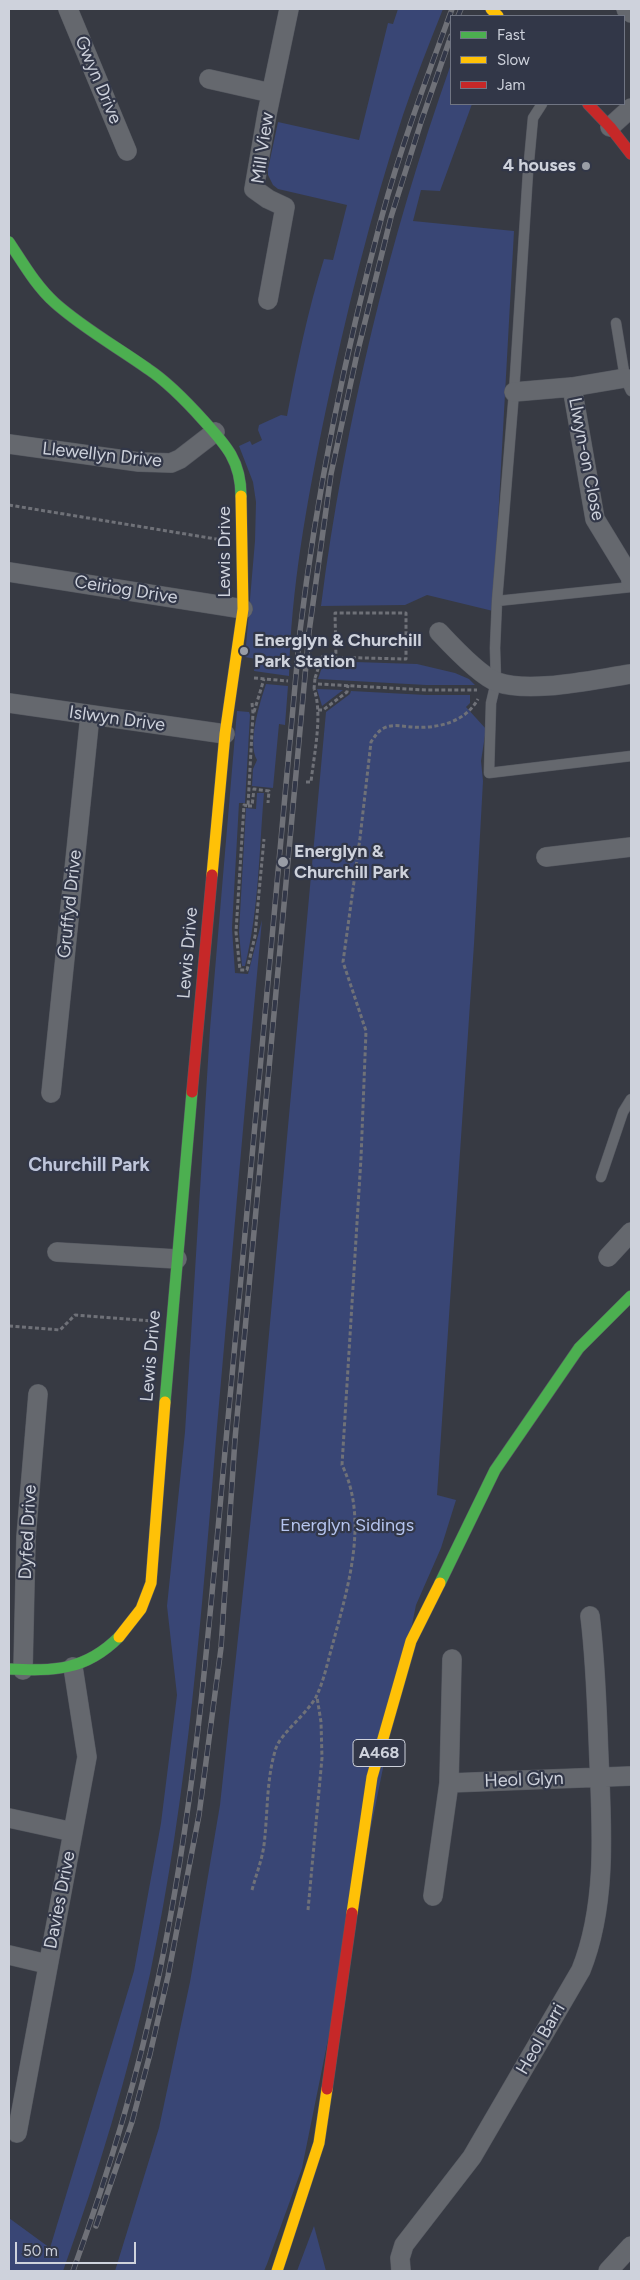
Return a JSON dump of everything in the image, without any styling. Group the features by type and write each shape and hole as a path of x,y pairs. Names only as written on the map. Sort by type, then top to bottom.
{"street":[{"name":"Gwyn Drive","path":"68,9 127,152"},
{"name":"Mill View","path":"268,300 285,207 268,199 254,189 271,93 290,9"},
{"path":"626,9 631,14"},
{"path":"209,79 271,93"},
{"path":"589,105 610,127 631,154"},
{"path":"610,127 631,108"},
{"name":"Lewis Drive","path":"9,242 36,283 54,302 75,319 150,370 186,401 215,432 234,458 241,482 243,609 225,734 171,1322 151,1584 142,1608 109,1646 90,1661 73,1667 16,1669"},
{"path":"514,392 628,385"},
{"name":"Llwyn-on Close","path":"572,387 595,520 631,578 631,582"},
{"name":"Llewellyn Drive","path":"9,444 139,462 171,463 180,459 215,432"},
{"name":"Ceiriog Drive","path":"9,572 243,609"},
{"path":"439,632 496,682 533,686 631,674"},
{"name":"Islwyn Drive","path":"9,703 225,734"},
{"name":"Gruffyd Drive","path":"51,1093 90,715"},
{"path":"546,857 631,848"},
{"path":"608,1257 631,1232"},
{"path":"57,1252 177,1259"},
{"name":"A468","path":"277,2271 319,2143 372,1777 411,1641 495,1470 579,1348 631,1296"},
{"name":"Dyfed Drive","path":"16,1669 38,1394"},
{"name":"Heol Barri","path":"401,2271 400,2258 404,2245 472,2157 581,1970 590,1948 597,1908 601,1803 596,1662 590,1616"},
{"path":"433,1896 449,1783 452,1658"},
{"name":"Davies Drive","path":"17,2132 87,1757 73,1667"},
{"path":"600,1778 631,1776"},
{"name":"Heol Glyn","path":"449,1783 600,1778"},
{"path":"9,1818 73,1832"},
{"path":"9,1955 48,1964"},
{"path":"608,2271 631,2246"}],"lane":[{"path":"541,105 533,118 529,163 514,392 497,601 496,682 491,703 489,773 631,756"},
{"path":"616,323 628,385"},
{"path":"497,601 631,587"},
{"path":"601,1177 623,1112 631,1099"}],"path":[{"path":"9,505 242,544"},
{"path":"306,782 311,782 318,710 318,701 314,689 315,678 322,657 406,659 406,613 335,613 336,657"},
{"path":"336,635 341,635"},
{"path":"233,676 288,681"},
{"path":"248,806 254,713 264,679"},
{"path":"252,1890 264,1847 268,1796 277,1745 302,1717 316,1696 339,1620 351,1567 355,1524 350,1482 342,1465 361,1158 366,1031 343,962 371,742 386,727 436,728 451,723 477,702 482,690 426,690 318,684"},
{"path":"318,710 323,710 347,692 348,686"},
{"path":"251,695 254,713"},
{"path":"264,839 255,936 247,970 240,970 236,932 244,806 252,806 254,789 269,790 268,803"},
{"path":"9,1326 60,1330 75,1315 171,1322"},
{"path":"308,1910 322,1758 321,1722 316,1696"}],"green space":[{"path":"398,9 443,9 412,88 391,152 360,263 333,376 318,447 301,545 293,610 289,676 254,671 256,659 245,657 255,541 256,502 253,482 239,446 250,441 252,445 262,440 258,430 259,425 281,415 287,416 303,337 318,278 324,259 333,260 347,205 278,189 273,185 268,175 268,169 278,122 359,140 388,23 393,24"},
{"path":"450,67 450,105 472,105 440,191 421,190 413,221 514,231 493,611 427,595 405,605 321,606 331,537 356,399 389,264"},
{"path":"324,661 417,664 455,673 469,679 475,685 426,685 318,679"},
{"path":"266,684 288,686 285,725 279,724 273,788 252,786 253,769 257,760 254,753 254,733"},
{"path":"317,689 343,690 322,706"},
{"name":"Energlyn Sidings","path":"351,691 470,695 470,703 466,707 486,729 481,761 483,781 474,944 437,1495 456,1500 441,1548 416,1605 302,2168 264,2271 115,2271 159,2128 190,1982 220,1805 259,1443 326,712 350,694"},
{"path":"237,711 249,712 250,715 245,803 239,803 232,928 235,973 248,974 262,920 199,1633 184,1770 163,1906 150,1974 132,2049 100,2161 63,2271 9,2271 9,2218 50,2248 134,1971 161,1823 177,1695 167,1606 185,1432 210,1029"},
{"path":"257,793 264,793 258,880 250,945 245,966 242,966 239,932 246,808 256,809"},
{"path":"314,2226 326,2271 297,2271"}],"railway":[{"path":"73,2271 110,2162 142,2050 159,1975 185,1829 211,1608 300,631 315,526 344,371 382,216 406,138 452,9"},
{"path":"458,15 461,9"},
{"path":"96,2226 132,2122 150,2054 168,1976 199,1815 221,1648 235,1439 309,632 331,474 357,354 391,217 450,39"}],"traffic: fast":[{"path":"9,242 36,282 55,303 89,329 156,374 198,414 231,454 238,473 241,496"},
{"path":"165,1402 192,1092"},
{"path":"440,1583 495,1470 579,1348 631,1296"},
{"path":"9,1669 55,1669 81,1663 94,1657 119,1637"}],"traffic: slow":[{"path":"491,9 497,15"},
{"path":"212,875 225,734 243,609 241,496"},
{"path":"119,1637 141,1609 151,1583 165,1402"},
{"path":"352,1913 372,1777 411,1641 440,1583"},
{"path":"277,2271 319,2143 327,2089"}],"traffic: jam":[{"path":"589,105 610,127 631,154"},
{"path":"192,1092 212,875"},
{"path":"327,2089 352,1913"}],"place":[{"name":"4 houses","path":"586,166"},
{"name":"Energlyn & Churchill Park Station","path":"244,651"},
{"name":"Energlyn & Churchill Park","path":"283,862"}],"district":[{"name":"Churchill Park","path":"89,1165"}]}
